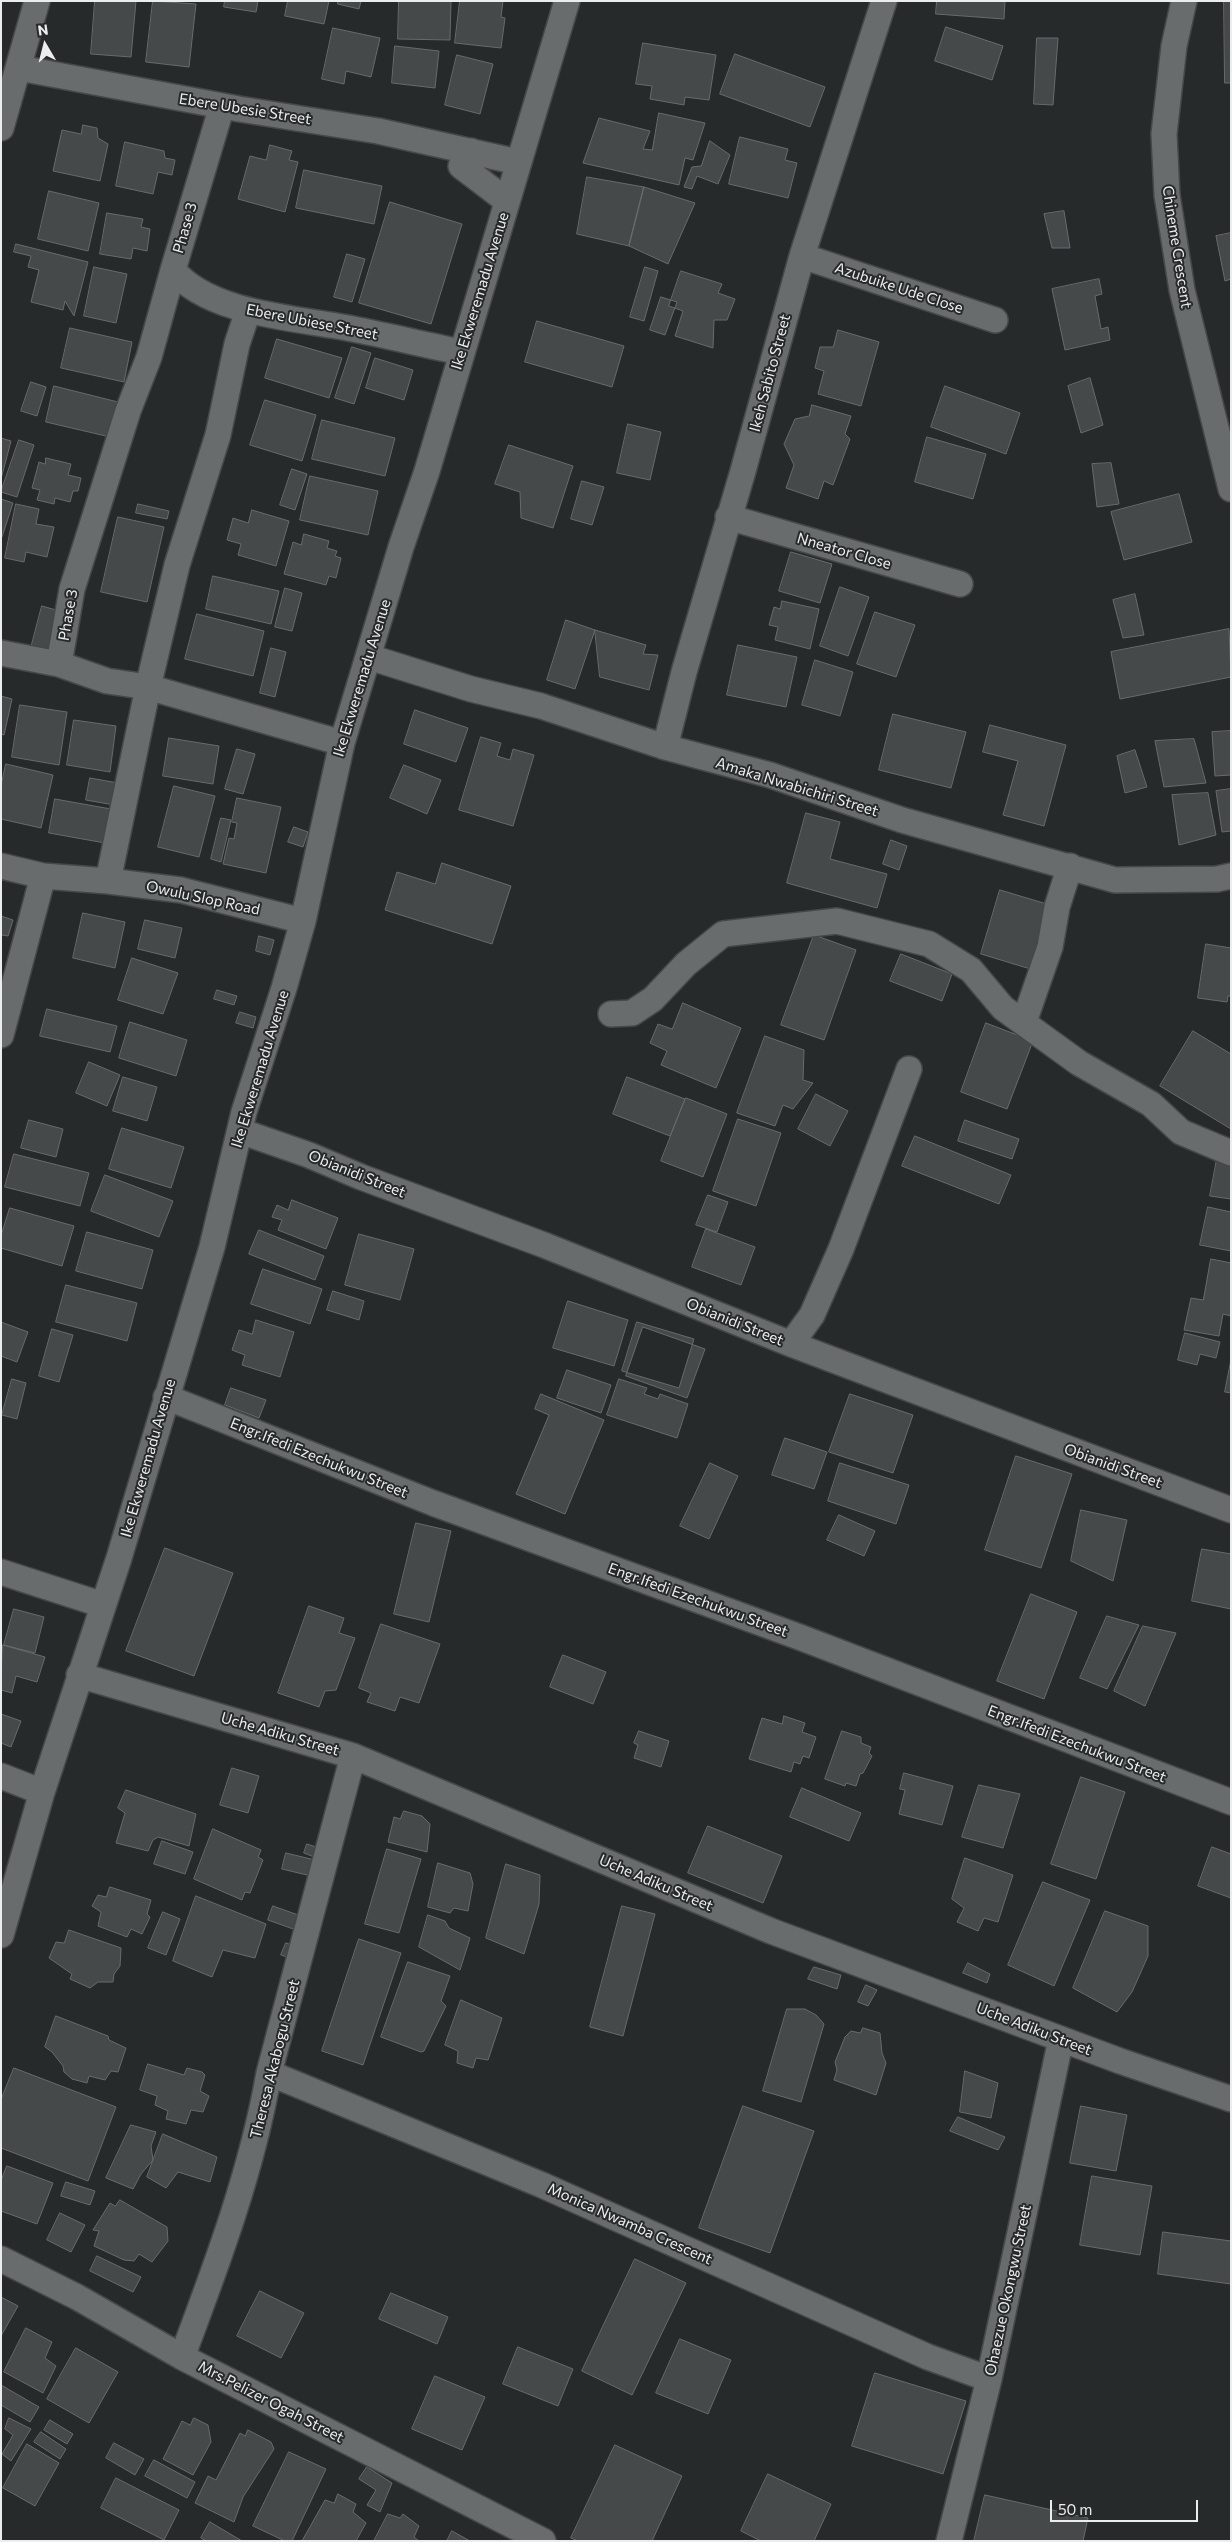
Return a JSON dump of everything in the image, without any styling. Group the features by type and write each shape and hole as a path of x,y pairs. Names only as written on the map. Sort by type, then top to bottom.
{"street":[{"path":"1,128 37,1"},
{"path":"518,162 567,1"},
{"name":"Ikeh Sabito Street","path":"665,747 684,672 802,256 884,1"},
{"name":"Chineme Crescent","path":"1184,1 1174,46 1164,134 1167,195 1182,290 1231,490"},
{"name":"Ebere Ubesie Street","path":"19,68 222,106 378,130 518,162"},
{"name":"Phase 3","path":"59,664 72,588 128,411 150,357 173,270 222,106"},
{"path":"471,151 461,166 507,201"},
{"name":"Ike Ekweremadu Avenue","path":"1,1935 42,1792 119,1558 212,1247 240,1130 303,920 342,742 370,657 401,546 443,420 461,352 518,162"},
{"name":"Azubuike Ude Close","path":"802,256 995,320"},
{"name":"Ebere Ubiese Street","path":"173,270 179,278 201,291 248,311 353,329 461,352"},
{"path":"108,881 148,687 177,565 218,435 237,344 248,311"},
{"name":"Nneator Close","path":"728,517 960,584"},
{"path":"1,652 59,664 107,681 148,687 342,742"},
{"name":"Amaka Nwabichiri Street","path":"370,657 471,689 541,706 665,747 770,776 902,820 1114,880 1217,879 1231,876"},
{"name":"Owulu Slop Road","path":"1,866 43,876 108,881 181,890 303,920"},
{"path":"1024,1022 1050,947 1057,907 1070,866"},
{"path":"1,1035 43,876"},
{"path":"611,1014 632,1013 653,999 686,964 724,934 837,921 929,944 971,970 1003,1008 1079,1063 1151,1104 1181,1132 1231,1153"},
{"path":"791,1344 812,1315 841,1249 909,1069"},
{"name":"Obianidi Street","path":"240,1130 310,1154 361,1177 544,1245 791,1344 1231,1510"},
{"name":"Engr.Ifedi Ezechukwu Street","path":"166,1398 433,1503 802,1638 1231,1802"},
{"path":"1,1572 103,1605"},
{"name":"Uche Adiku Street","path":"79,1675 353,1756 771,1931 1061,2039 1231,2099"},
{"name":"Theresa Akabogu Street","path":"182,2357 247,2172 261,2118 270,2072 353,1756"},
{"path":"1,1776 42,1792"},
{"name":"Ohaezue Okongwu Street","path":"950,2541 988,2379 1061,2039"},
{"name":"Monica Nwamba Crescent","path":"270,2072 542,2185 919,2353 988,2379"},
{"name":"Mrs.Pelizer Ogah Street","path":"1,2259 77,2297 182,2357 543,2541"}],"building":[{"path":"95,1 136,1 131,57 91,54"},
{"path":"153,1 196,4 189,67 146,62"},
{"path":"225,1 258,1 256,12 224,7"},
{"path":"288,1 329,1 324,24 285,16"},
{"path":"338,1 361,1 359,9 338,4"},
{"path":"399,1 451,1 450,40 398,39"},
{"path":"460,1 503,1 501,17 505,18 501,48 455,43"},
{"path":"937,1 1005,1 1004,19 936,14"},
{"path":"1224,1 1231,1 1231,83 1225,83"},
{"path":"946,27 1003,46 992,80 935,61"},
{"path":"333,28 380,38 371,77 346,71 344,84 322,79"},
{"path":"1037,38 1058,38 1053,105 1034,104"},
{"path":"643,43 716,55 709,100 685,97 684,105 650,99 652,86 636,84"},
{"path":"395,46 439,51 435,88 392,83"},
{"path":"735,54 825,87 810,127 720,94"},
{"path":"457,55 493,64 480,114 445,105"},
{"path":"659,113 705,123 693,160 685,158 679,185 583,163 599,118 650,131 643,149 652,150"},
{"path":"83,125 97,128 98,138 108,144 100,181 53,171 62,130 81,134"},
{"path":"740,137 788,149 785,160 797,163 788,198 729,184"},
{"path":"710,141 730,155 718,184 697,176 692,189 684,187 692,167 701,166"},
{"path":"125,142 164,151 165,158 175,160 172,175 158,172 153,194 116,186"},
{"path":"270,145 292,151 289,160 298,162 285,212 238,199 250,156 266,160"},
{"path":"304,170 382,186 374,224 296,208"},
{"path":"587,177 644,187 629,246 577,234"},
{"path":"644,187 695,203 668,264 629,246"},
{"path":"49,191 99,203 88,251 38,239"},
{"path":"390,202 462,224 431,324 359,303"},
{"path":"1064,211 1070,248 1052,248 1044,214"},
{"path":"107,213 143,219 141,227 150,229 147,251 133,248 131,259 100,254"},
{"path":"1231,233 1231,279 1225,281 1216,236"},
{"path":"16,244 88,262 74,316 65,301 63,310 31,302 39,270 28,267 31,256 14,252"},
{"path":"347,254 365,259 352,302 334,297"},
{"path":"94,267 127,274 116,323 84,316"},
{"path":"645,267 658,271 644,321 630,317"},
{"path":"681,271 722,284 718,293 735,299 727,320 714,320 713,348 675,336 683,311 669,306"},
{"path":"1099,279 1102,294 1095,296 1101,329 1108,327 1110,340 1065,350 1052,289"},
{"path":"661,297 677,302 665,335 650,330"},
{"path":"537,321 624,346 612,387 525,362"},
{"path":"70,328 132,342 124,382 61,368"},
{"path":"838,330 879,342 861,406 818,394 824,371 815,368 820,347 833,347"},
{"path":"277,339 342,358 329,398 265,378"},
{"path":"352,347 371,353 354,404 335,398"},
{"path":"375,358 413,370 404,400 366,388"},
{"path":"1090,378 1103,425 1081,433 1068,386"},
{"path":"31,382 46,387 37,416 21,411"},
{"path":"54,386 118,402 110,437 46,422"},
{"path":"945,386 1020,413 1006,454 931,427"},
{"path":"265,400 316,415 302,461 250,445"},
{"path":"812,405 851,416 845,434 850,439 833,485 824,481 818,499 786,488 794,465 784,444 795,419 809,416"},
{"path":"322,420 395,438 385,476 312,459"},
{"path":"628,424 661,432 650,480 617,473"},
{"path":"927,437 986,454 973,499 915,482"},
{"path":"1,438 11,441 1,479"},
{"path":"19,440 34,445 17,497 1,492"},
{"path":"509,445 573,466 553,528 521,518 520,492 495,484"},
{"path":"46,458 71,464 68,475 81,478 78,491 73,491 70,502 55,498 54,504 37,500 40,490 32,488 39,462 45,464"},
{"path":"1111,463 1119,504 1097,507 1092,464"},
{"path":"292,469 307,474 295,510 280,505"},
{"path":"310,476 378,491 368,535 300,520"},
{"path":"582,481 604,487 592,525 571,519"},
{"path":"1179,494 1192,542 1124,560 1111,512"},
{"path":"1,499 13,503 2,537 1,537"},
{"path":"16,504 39,509 36,524 54,527 47,557 26,552 24,562 5,558"},
{"path":"138,504 169,511 167,519 136,513"},
{"path":"252,510 289,521 276,566 238,555 241,544 227,540 233,518 248,523"},
{"path":"118,517 164,527 147,602 101,592"},
{"path":"304,534 329,541 327,548 337,551 335,556 341,558 336,578 329,576 326,585 284,574 293,542 301,545"},
{"path":"791,552 832,564 820,603 779,591"},
{"path":"213,576 279,591 271,624 206,609"},
{"path":"840,587 869,597 848,656 820,646"},
{"path":"285,588 302,593 292,631 275,627"},
{"path":"1135,594 1144,635 1123,638 1113,600"},
{"path":"782,601 819,609 810,649 775,640 778,627 769,625 774,607 780,609"},
{"path":"42,606 63,612 51,654 31,648"},
{"path":"875,612 915,625 896,677 857,664"},
{"path":"197,614 264,631 253,676 185,659"},
{"path":"566,620 595,630 575,689 547,680"},
{"path":"1229,629 1231,677 1120,699 1111,652"},
{"path":"595,630 646,645 643,654 658,655 649,690 600,677"},
{"path":"738,645 797,657 786,707 727,695"},
{"path":"271,648 286,652 275,697 260,693"},
{"path":"815,660 853,672 840,716 802,705"},
{"path":"1,696 12,699 4,735 1,734"},
{"path":"20,705 67,712 59,765 12,757"},
{"path":"415,710 468,728 456,762 404,744"},
{"path":"893,714 966,732 951,788 879,770"},
{"path":"74,720 116,726 110,772 67,765"},
{"path":"990,725 1066,745 1044,826 1003,815 1018,761 983,752"},
{"path":"1231,731 1231,775 1215,776 1212,732"},
{"path":"481,737 501,743 497,756 510,760 513,749 534,755 513,826 459,810"},
{"path":"169,738 219,746 213,784 163,776"},
{"path":"1194,739 1206,783 1164,787 1155,741"},
{"path":"237,749 255,754 243,794 225,789"},
{"path":"1135,750 1147,787 1125,793 1117,756"},
{"path":"6,764 53,775 41,828 1,819 1,786"},
{"path":"404,765 441,780 427,814 390,798"},
{"path":"90,778 118,783 114,805 86,800"},
{"path":"174,786 215,796 199,857 158,847"},
{"path":"1231,789 1231,831 1222,832 1216,791"},
{"path":"1208,793 1216,835 1179,845 1172,795"},
{"path":"237,798 281,807 266,873 223,864 229,838 234,839 237,823 232,822"},
{"path":"55,799 111,809 105,843 49,833"},
{"path":"806,813 840,822 830,859 887,874 877,908 787,883"},
{"path":"221,818 231,820 221,862 211,859"},
{"path":"294,827 308,832 303,847 288,842"},
{"path":"891,840 907,846 899,870 883,864"},
{"path":"442,863 511,886 492,944 385,910 397,872 435,884"},
{"path":"1000,890 1057,907 1037,971 981,954"},
{"path":"83,913 125,922 115,968 73,958"},
{"path":"1,916 13,920 8,936 2,935 1,938"},
{"path":"145,920 182,928 175,958 138,949"},
{"path":"814,935 856,950 824,1040 781,1025"},
{"path":"259,936 274,940 270,955 256,951"},
{"path":"1206,944 1231,948 1231,996 1228,996 1227,1002 1198,998"},
{"path":"901,954 952,974 942,1001 890,981"},
{"path":"132,958 178,973 163,1014 118,1000"},
{"path":"217,990 237,996 234,1005 214,999"},
{"path":"683,1003 741,1028 716,1088 661,1065 667,1051 650,1043 658,1024 672,1029"},
{"path":"47,1009 117,1026 110,1052 40,1036"},
{"path":"240,1012 256,1017 253,1028 236,1023"},
{"path":"130,1022 187,1040 176,1076 119,1058"},
{"path":"986,1023 1033,1041 1007,1109 961,1092"},
{"path":"1193,1031 1231,1054 1231,1129 1160,1086"},
{"path":"765,1036 804,1050 803,1080 813,1083 793,1109 783,1105 775,1126 737,1113"},
{"path":"89,1062 120,1075 107,1106 76,1093"},
{"path":"123,1077 157,1087 147,1121 113,1111"},
{"path":"627,1077 685,1099 670,1136 613,1114"},
{"path":"816,1094 848,1111 830,1146 798,1129"},
{"path":"686,1098 727,1114 703,1177 661,1161"},
{"path":"738,1119 781,1133 756,1206 713,1191"},
{"path":"29,1120 63,1129 56,1157 21,1148"},
{"path":"965,1120 1019,1139 1012,1159 958,1141"},
{"path":"122,1128 184,1147 171,1188 109,1169"},
{"path":"915,1136 1011,1175 999,1204 902,1166"},
{"path":"14,1154 89,1173 80,1206 5,1187"},
{"path":"1217,1159 1231,1161 1231,1199 1210,1196"},
{"path":"105,1175 173,1201 159,1237 91,1211"},
{"path":"708,1195 728,1202 717,1232 696,1225"},
{"path":"292,1200 338,1218 326,1249 278,1230 282,1220 272,1217 277,1205 288,1210"},
{"path":"1208,1207 1231,1212 1231,1251 1200,1245"},
{"path":"10,1208 74,1226 62,1266 1,1248 1,1236"},
{"path":"706,1229 755,1247 741,1285 692,1267"},
{"path":"259,1230 324,1256 315,1280 249,1254"},
{"path":"87,1232 153,1250 142,1289 76,1271"},
{"path":"359,1234 414,1249 400,1300 345,1285"},
{"path":"1211,1259 1231,1263 1231,1316 1223,1314 1219,1336 1184,1330 1191,1298 1203,1300"},
{"path":"263,1269 322,1289 310,1324 251,1304"},
{"path":"66,1285 137,1303 127,1341 56,1322"},
{"path":"333,1291 364,1301 359,1320 327,1310"},
{"path":"568,1301 628,1320 614,1366 553,1348"},
{"path":"256,1320 294,1332 280,1377 242,1365 245,1355 232,1350 239,1330 252,1334"},
{"path":"1,1322 28,1332 17,1362 1,1356"},
{"path":"637,1322 694,1339 679,1388 622,1371"},
{"path":"643,1327 705,1349 687,1398 626,1376"},
{"path":"52,1329 73,1335 59,1382 39,1376"},
{"path":"1185,1333 1220,1342 1216,1358 1200,1354 1197,1365 1178,1360"},
{"path":"1231,1360 1231,1393 1225,1392"},
{"path":"567,1370 611,1385 601,1413 557,1398"},
{"path":"12,1379 26,1383 17,1419 2,1415"},
{"path":"619,1379 647,1388 644,1394 658,1399 660,1394 688,1404 677,1438 607,1415"},
{"path":"231,1388 266,1400 259,1418 225,1405"},
{"path":"541,1394 604,1420 565,1514 516,1494 549,1415 535,1409"},
{"path":"850,1394 913,1415 893,1473 829,1452"},
{"path":"785,1438 827,1452 814,1489 772,1475"},
{"path":"1016,1456 1072,1474 1041,1568 985,1550"},
{"path":"710,1463 738,1476 709,1539 680,1526"},
{"path":"840,1463 909,1485 896,1524 828,1501"},
{"path":"1081,1510 1127,1520 1113,1581 1071,1561"},
{"path":"839,1515 875,1531 864,1556 827,1540"},
{"path":"416,1523 451,1531 429,1622 394,1614"},
{"path":"165,1548 233,1573 194,1676 126,1651"},
{"path":"1202,1549 1231,1554 1231,1609 1192,1601"},
{"path":"1031,1594 1077,1612 1044,1699 997,1681"},
{"path":"309,1606 344,1618 339,1633 355,1638 336,1690 325,1691 319,1707 278,1693"},
{"path":"14,1609 44,1617 35,1653 4,1645"},
{"path":"1107,1616 1139,1625 1107,1689 1080,1678"},
{"path":"381,1624 440,1644 419,1703 400,1697 395,1711 367,1702 371,1693 359,1688"},
{"path":"1143,1626 1176,1633 1145,1706 1114,1691"},
{"path":"3,1645 45,1657 37,1682 16,1676 12,1693 1,1690"},
{"path":"563,1655 606,1672 593,1704 550,1687"},
{"path":"1,1714 21,1721 11,1747 1,1743"},
{"path":"784,1716 805,1723 802,1732 816,1737 809,1758 803,1756 800,1764 794,1762 791,1772 749,1759 762,1718 782,1724"},
{"path":"639,1731 669,1741 661,1767 634,1758 638,1745 634,1743"},
{"path":"842,1731 861,1737 861,1743 871,1747 869,1753 872,1756 863,1773 860,1774 856,1786 846,1783 845,1786 825,1779"},
{"path":"232,1768 259,1776 248,1813 220,1805"},
{"path":"904,1773 953,1786 942,1825 899,1814 905,1790 900,1789"},
{"path":"1081,1777 1125,1792 1096,1879 1051,1864"},
{"path":"979,1785 1020,1794 1003,1848 962,1837"},
{"path":"802,1788 861,1813 849,1841 790,1817"},
{"path":"126,1790 196,1814 189,1846 158,1837 153,1840 148,1851 116,1843 125,1813 118,1808"},
{"path":"404,1811 422,1816 430,1824 427,1852 388,1842 394,1817 400,1819"},
{"path":"708,1826 782,1856 763,1903 688,1873"},
{"path":"213,1829 261,1850 258,1857 263,1860 250,1893 245,1892 242,1900 194,1879"},
{"path":"162,1841 193,1852 185,1874 154,1864"},
{"path":"307,1844 322,1849 319,1859 304,1853"},
{"path":"1212,1847 1231,1854 1231,1898 1198,1886"},
{"path":"387,1849 421,1859 399,1933 365,1924"},
{"path":"286,1853 315,1860 311,1876 282,1869"},
{"path":"965,1858 1013,1875 998,1922 984,1918 978,1931 957,1922 964,1908 952,1899"},
{"path":"438,1863 470,1873 473,1884 468,1911 454,1908 450,1913 428,1907"},
{"path":"506,1864 540,1875 539,1904 524,1954 486,1938"},
{"path":"1043,1882 1090,1900 1054,1986 1008,1965"},
{"path":"110,1887 151,1900 147,1914 150,1917 142,1934 131,1929 127,1937 98,1926 101,1912 92,1906 98,1895 106,1897"},
{"path":"196,1896 266,1924 255,1958 223,1950 212,1977 173,1961"},
{"path":"273,1906 301,1916 296,1930 268,1920"},
{"path":"622,1906 655,1914 623,2036 590,2027"},
{"path":"1105,1911 1148,1926 1148,1956 1132,1992 1117,2012 1073,1988"},
{"path":"163,1912 180,1919 166,1955 148,1948"},
{"path":"428,1915 445,1921 449,1928 470,1938 460,1970 419,1947"},
{"path":"69,1930 121,1948 120,1966 114,1974 113,1982 98,1982 90,1988 70,1979 72,1974 49,1958 56,1942 64,1943"},
{"path":"359,1939 401,1953 363,2065 322,2051"},
{"path":"286,1943 295,1946 290,1958 281,1955"},
{"path":"408,1962 450,1976 441,2001 446,2006 424,2051 421,2052 381,2037"},
{"path":"968,1963 990,1974 987,1983 963,1973"},
{"path":"814,1967 841,1975 837,1989 808,1979"},
{"path":"866,1985 877,1990 868,2006 858,2002"},
{"path":"461,2000 502,2018 488,2060 476,2058 473,2068 457,2063 458,2051 445,2045"},
{"path":"787,2009 805,2009 816,2015 824,2024 801,2102 763,2091"},
{"path":"56,2016 108,2036 109,2040 126,2048 118,2072 111,2071 105,2080 89,2076 87,2083 72,2079 64,2072 63,2066 52,2052 45,2047"},
{"path":"863,2028 880,2033 882,2053 886,2063 876,2095 834,2080 837,2070 835,2062 845,2037 851,2031 860,2033"},
{"path":"148,2064 184,2075 187,2068 202,2072 205,2075 200,2091 209,2096 203,2112 191,2110 186,2124 166,2119 168,2111 155,2105 157,2096 140,2090"},
{"path":"14,2068 116,2107 88,2181 1,2148 1,2100"},
{"path":"965,2071 998,2083 991,2118 960,2112"},
{"path":"743,2106 814,2131 770,2253 699,2228"},
{"path":"1081,2106 1127,2115 1116,2171 1070,2163"},
{"path":"958,2117 1005,2137 998,2150 950,2131"},
{"path":"131,2125 156,2132 151,2146 153,2160 141,2174 133,2189 106,2178"},
{"path":"163,2134 217,2157 210,2182 178,2172 166,2188 147,2177"},
{"path":"7,2166 53,2183 37,2224 1,2211 1,2181"},
{"path":"1092,2176 1152,2186 1140,2255 1080,2245"},
{"path":"66,2182 95,2191 90,2205 61,2196"},
{"path":"120,2200 167,2227 168,2241 152,2262 139,2254 134,2261 124,2260 94,2246 99,2231 93,2230 110,2203 115,2206"},
{"path":"60,2213 85,2225 71,2252 47,2240"},
{"path":"1163,2232 1231,2241 1231,2284 1158,2274"},
{"path":"97,2256 141,2277 133,2292 90,2271"},
{"path":"635,2259 686,2283 632,2395 582,2371"},
{"path":"260,2291 304,2313 281,2358 237,2336"},
{"path":"391,2293 448,2317 437,2344 379,2319"},
{"path":"1,2297 18,2306 1,2336"},
{"path":"26,2328 52,2342 45,2358 56,2366 43,2393 4,2372"},
{"path":"680,2339 731,2360 708,2414 656,2393"},
{"path":"518,2347 573,2369 558,2406 503,2384"},
{"path":"76,2348 118,2372 89,2423 47,2399"},
{"path":"875,2373 966,2401 943,2474 852,2446"},
{"path":"435,2376 485,2397 462,2450 412,2429"},
{"path":"1,2385 39,2407 30,2422 1,2405"},
{"path":"9,2418 31,2429 11,2461 2,2454 13,2435 5,2429"},
{"path":"194,2418 208,2425 211,2442 193,2475 163,2459 182,2421 190,2425"},
{"path":"50,2420 73,2434 67,2444 44,2430"},
{"path":"248,2430 271,2442 274,2449 243,2497 234,2522 195,2503 208,2476 216,2480 240,2433 245,2436"},
{"path":"41,2432 66,2449 60,2459 34,2442"},
{"path":"114,2443 144,2459 135,2475 106,2458"},
{"path":"27,2444 59,2463 35,2506 3,2488"},
{"path":"615,2445 682,2476 652,2541 578,2541 571,2538"},
{"path":"289,2452 326,2469 292,2541 285,2541 253,2526"},
{"path":"154,2460 195,2482 187,2498 145,2476"},
{"path":"367,2467 392,2483 380,2512 367,2505 376,2490 359,2479"},
{"path":"768,2474 831,2504 814,2541 761,2541 741,2531"},
{"path":"116,2478 179,2510 164,2540 101,2508"},
{"path":"338,2494 356,2504 353,2512 366,2523 356,2541 302,2541 325,2500 334,2503"},
{"path":"985,2495 1088,2518 1083,2541 974,2541"},
{"path":"388,2514 400,2518 403,2514 419,2526 414,2537 419,2541 374,2541"},
{"path":"210,2522 242,2541 206,2541 201,2538"},
{"path":"452,2531 470,2541 447,2541"}]}
